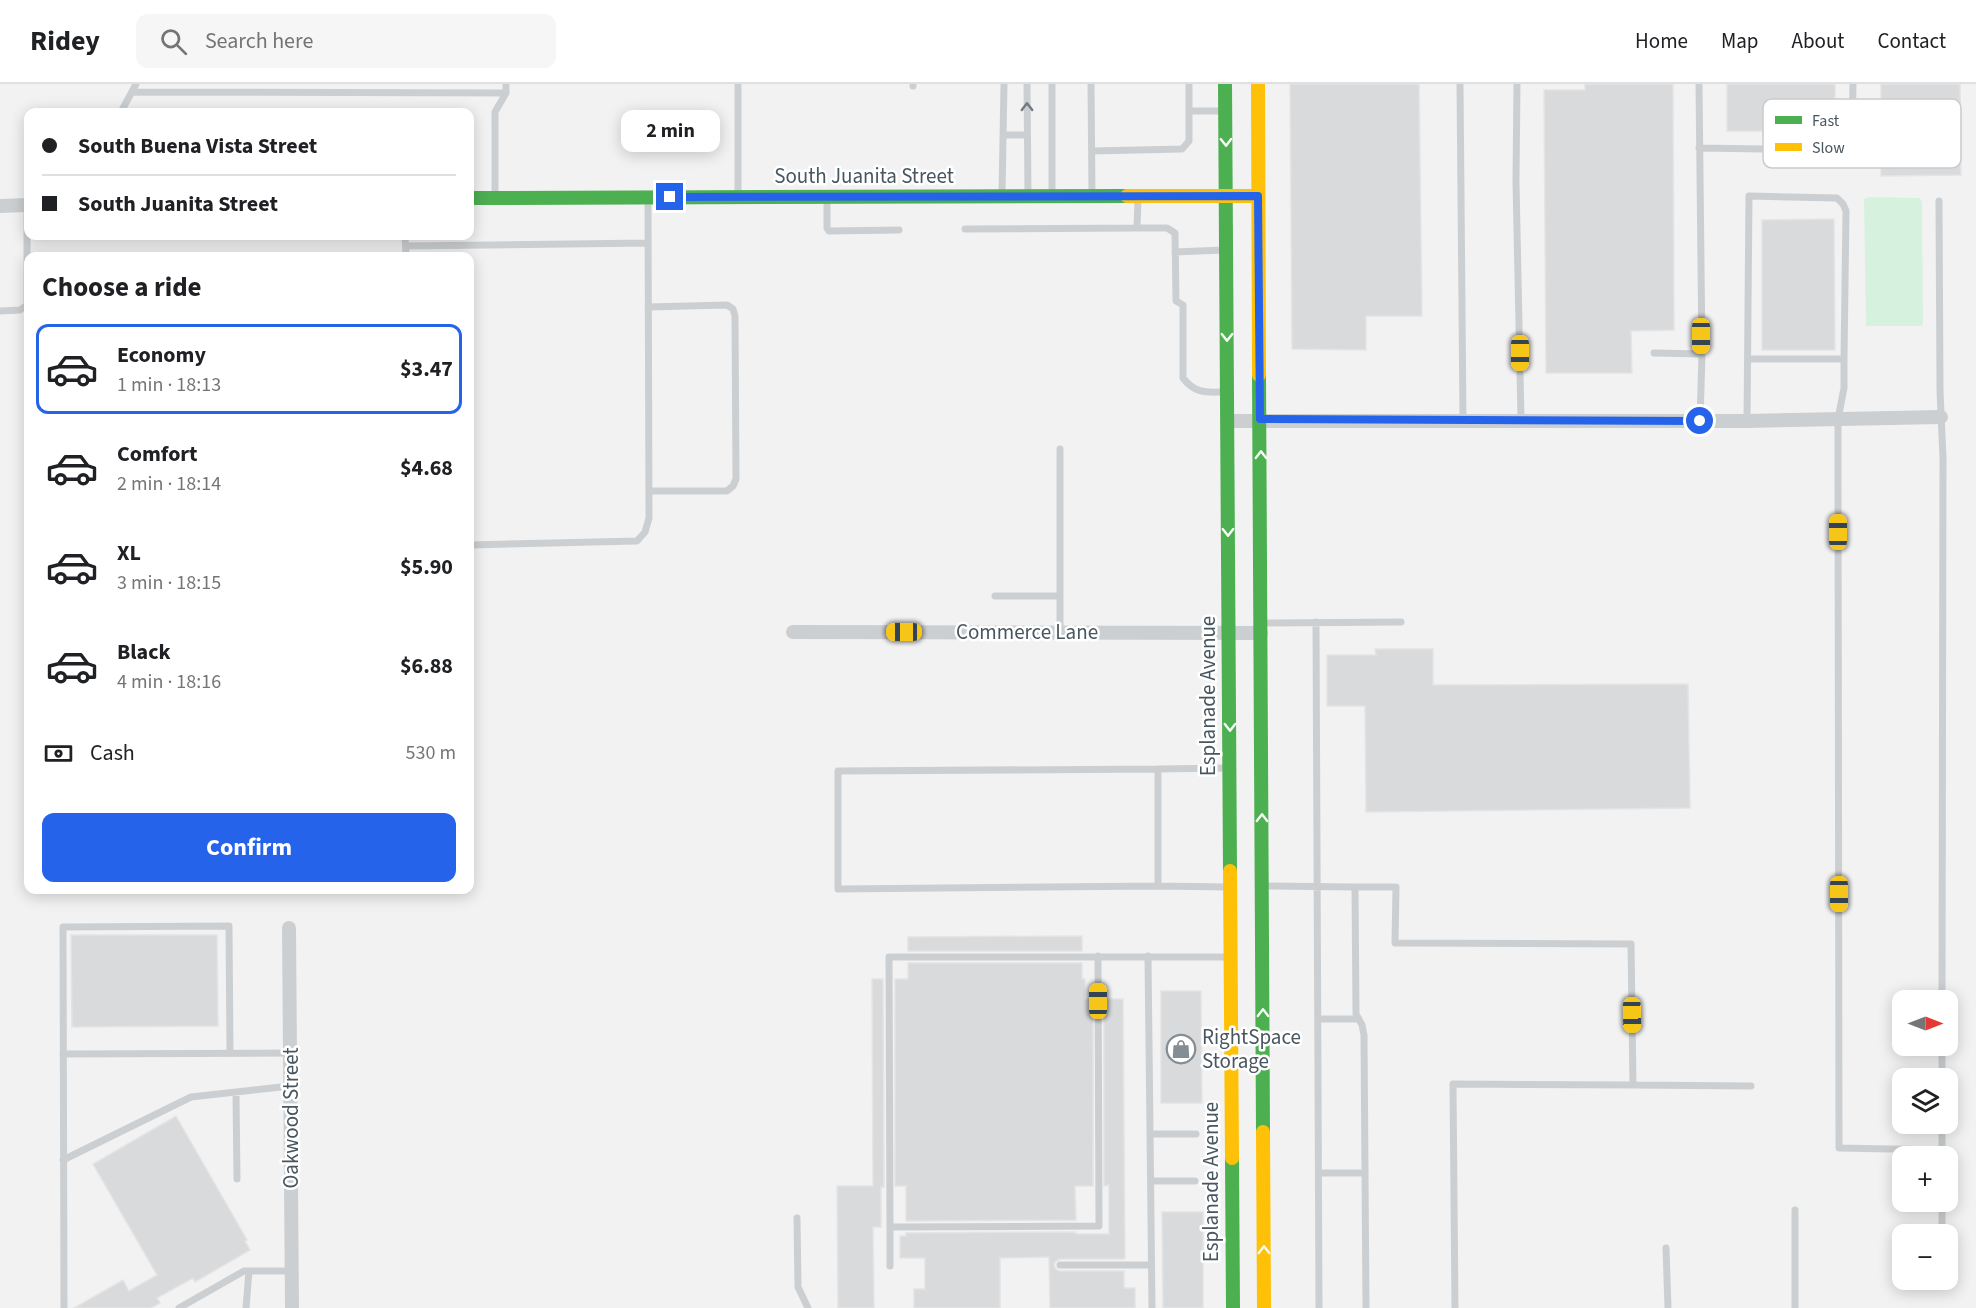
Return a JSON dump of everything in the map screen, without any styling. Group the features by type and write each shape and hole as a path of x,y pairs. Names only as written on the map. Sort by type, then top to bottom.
{"main road":[{"name":"Esplanade Avenue","path":"1225,84 1230,768 1246,886 1231,957 1248,1059 1233,1308"},
{"name":"Esplanade Avenue","path":"1258,84 1261,628 1246,886 1248,1059 1264,1308"},
{"name":"South Juanita Street","path":"474,198 1258,196"}],"street":[{"path":"0,206 24,205"},
{"path":"1227,421 1260,419 1747,421 1941,417"},
{"name":"Commerce Lane","path":"793,632 1229,632 1261,628"},
{"name":"Oakwood Street","path":"289,928 292,1308"}],"lane":[{"path":"123,108 136,84"},
{"path":"495,198 495,112 506,93 506,84"},
{"path":"738,84 738,197"},
{"path":"1002,197 1004,84"},
{"path":"1027,84 1028,197"},
{"path":"1052,84 1052,197"},
{"path":"1091,84 1093,197"},
{"path":"1092,151 1182,149 1189,141 1189,84"},
{"path":"1460,84 1464,420"},
{"path":"1517,84 1516,182 1521,420"},
{"path":"1699,84 1702,354 1700,421"},
{"path":"1853,84 1853,99"},
{"path":"132,92 506,93"},
{"path":"1189,111 1226,111"},
{"path":"1003,135 1027,135"},
{"path":"1700,148 1763,149"},
{"path":"1747,421 1749,196 1837,198 1846,211 1844,388 1838,419 1839,1148 1892,1151"},
{"path":"474,545 637,541 645,532 649,518 648,197"},
{"path":"827,197 827,228 830,231 899,230"},
{"path":"1137,228 1138,197"},
{"path":"1939,201 1943,458 1942,990"},
{"path":"965,230 1167,228 1175,233 1176,301 1183,305 1183,378 1189,386 1199,392 1227,392"},
{"path":"405,240 406,252"},
{"path":"406,246 648,243"},
{"path":"1175,252 1227,250"},
{"path":"648,307 727,305 733,309 735,316 736,467 736,478 733,486 727,491 649,491"},
{"path":"0,311 20,310 24,307"},
{"path":"1654,353 1702,354"},
{"path":"1748,359 1844,359"},
{"path":"1060,449 1060,632"},
{"path":"995,596 1060,596"},
{"path":"1261,628 1316,622 1401,622"},
{"path":"1316,622 1319,1308"},
{"path":"1230,768 838,771 838,889 1158,886 1396,887 1395,943 1631,944 1633,1085"},
{"path":"1158,770 1158,886"},
{"path":"1355,887 1356,1014 1364,1035 1366,1308"},
{"path":"64,1308 63,927 229,926 230,1053"},
{"path":"890,1227 1099,1226 1098,956"},
{"path":"1148,956 1152,1308"},
{"path":"890,1266 889,957 1231,957"},
{"path":"1318,1019 1359,1019"},
{"path":"63,1054 290,1053"},
{"path":"1455,1308 1454,1084 1751,1086"},
{"path":"63,1160 191,1097 290,1086"},
{"path":"236,1092 237,1179"},
{"path":"1150,1134 1196,1134"},
{"path":"1319,1173 1365,1173"},
{"path":"1151,1181 1195,1180"},
{"path":"1796,1210 1796,1308"},
{"path":"797,1218 798,1287 808,1308"},
{"path":"1666,1248 1668,1308"},
{"path":"1060,1265 1151,1265"},
{"path":"179,1308 244,1271 292,1271"},
{"path":"246,1308 249,1271"}],"green space":[{"path":"1869,197 1920,198 1922,202 1922,326 1866,326 1864,199"}],"building":[{"path":"1290,84 1419,84 1422,316 1366,316 1366,350 1292,349"},
{"path":"1585,84 1673,84 1674,330 1631,331 1632,373 1546,373 1544,90 1585,90"},
{"path":"1727,84 1835,84 1835,99 1763,99 1763,131 1727,131"},
{"path":"1881,84 1960,84 1960,99 1881,99"},
{"path":"1881,168 1961,168 1961,175 1881,176"},
{"path":"1834,219 1835,350 1762,350 1762,220"},
{"path":"1375,649 1433,649 1433,685 1688,684 1690,808 1366,812 1365,706 1327,706 1327,655 1376,655"},
{"path":"71,935 217,935 218,1026 72,1027"},
{"path":"1082,936 1082,951 908,951 908,937"},
{"path":"908,963 1082,963 1085,999 1093,999 1093,1186 1075,1186 1076,1220 906,1221 906,1186 895,1186 895,979 908,979"},
{"path":"872,979 883,979 884,1187 881,1187 881,1227 873,1227 874,1308 838,1308 837,1186 873,1186"},
{"name":"RightSpace Storage","path":"1161,991 1201,991 1202,1103 1161,1103"},
{"path":"1104,999 1123,999 1125,1257 1124,1259 1060,1259 1055,1262 1054,1266 1060,1271 1124,1271 1124,1288 1135,1288 1135,1308 1050,1308 1049,1257 1000,1258 1000,1308 914,1308 914,1289 925,1289 925,1258 900,1258 900,1236 906,1236 906,1233 1076,1232 1076,1234 1109,1234 1109,1185 1104,1186"},
{"path":"176,1116 247,1240 245,1241 250,1250 195,1282 193,1278 157,1298 160,1303 151,1308 74,1308 123,1280 129,1291 157,1275 93,1164"},
{"path":"1162,1212 1203,1212 1203,1308 1163,1308"}],"traffic: fast":[{"path":"1225,84 1230,871"},
{"path":"474,198 1127,196"},
{"path":"1259,375 1263,1132"},
{"path":"1232,1158 1233,1308"}],"traffic: slow":[{"path":"1258,84 1259,375"},
{"path":"1127,196 1258,196"},
{"path":"1230,871 1232,1158"},
{"path":"1263,1132 1264,1308"}],"place":[{"name":"RightSpace Storage","path":"1181,1049"}],"route":[{"path":"670,197 1258,196 1260,419 1700,421"}]}
